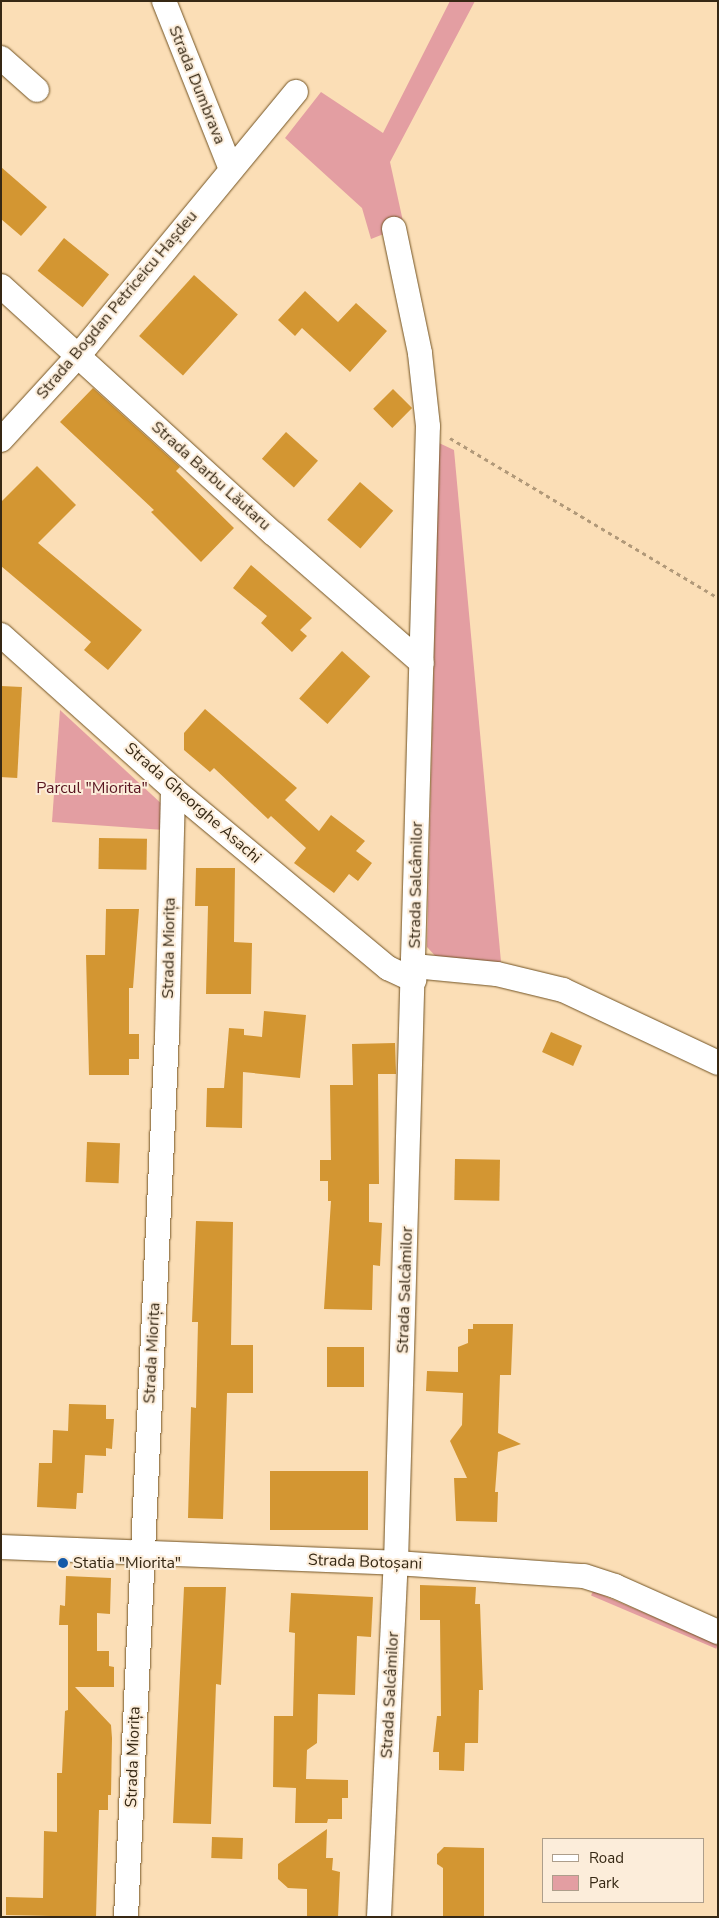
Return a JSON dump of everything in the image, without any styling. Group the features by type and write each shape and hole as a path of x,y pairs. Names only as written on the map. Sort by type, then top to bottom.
{"street":[{"name":"Strada Dumbrava","path":"164,1 231,169"},
{"path":"1,58 37,90"},
{"name":"Strada Bogdan Petriceicu Hașdeu","path":"1,440 79,356 296,92"},
{"name":"Strada Salcâmilor","path":"379,1917 396,1563 428,426 420,353 394,229"},
{"name":"Strada Barbu Lăutaru","path":"1,286 274,534 422,663"},
{"name":"Strada Gheorghe Asachi","path":"1,635 173,788 388,968 414,973 497,974 563,990 718,1063"},
{"name":"Strada Miorița","path":"126,1917 167,1046 173,788"},
{"name":"Strada Botoșani","path":"1,1547 396,1563 584,1576 616,1586 718,1632"}],"path":[{"path":"428,426 718,598"}],"green space":[{"path":"450,1 475,1 390,162 404,226 371,239 362,208 285,138 321,92 383,133"},
{"path":"439,443 454,450 501,962 439,960 427,947"},
{"name":"Parcul \"Miorita\"","path":"60,710 164,806 164,830 52,822"},
{"path":"593,1591 718,1644 716,1649 591,1596"}],"building":[{"path":"1,167 47,207 21,236 1,219"},
{"path":"64,238 109,275 83,307 38,271"},
{"path":"194,275 238,314 183,375 139,336"},
{"path":"305,291 338,322 356,303 387,331 350,372 302,328 295,336 278,320"},
{"path":"93,388 180,467 176,471 234,528 201,562 151,512 154,510 60,422"},
{"path":"393,389 412,408 392,428 373,409"},
{"path":"286,432 318,461 294,488 262,459"},
{"path":"37,466 76,505 38,543 142,630 108,670 84,650 91,642 1,566 1,502"},
{"path":"360,482 393,511 360,549 327,520"},
{"path":"251,565 312,618 300,630 307,636 292,652 261,623 267,616 233,588"},
{"path":"342,651 370,676 327,724 299,699"},
{"path":"1,686 22,687 17,778 1,777"},
{"path":"205,709 297,788 285,800 319,831 331,815 365,841 356,851 372,863 358,881 349,874 334,893 294,863 306,848 271,816 268,819 214,768 210,772 184,750 184,733"},
{"path":"99,838 147,839 146,870 98,869"},
{"path":"196,868 235,868 234,942 252,943 251,994 206,994 208,906 195,906"},
{"path":"106,909 139,909 133,988 129,988 129,1034 139,1034 139,1059 129,1059 129,1075 89,1075 86,955 105,955"},
{"path":"264,1011 306,1015 300,1078 243,1072 242,1128 206,1127 207,1088 224,1088 229,1028 244,1029 244,1035 262,1037"},
{"path":"551,1032 582,1046 573,1066 542,1052"},
{"path":"395,1043 396,1074 378,1074 379,1184 369,1184 369,1222 382,1223 380,1266 373,1265 372,1310 324,1309 331,1201 328,1201 328,1181 320,1181 320,1160 331,1160 330,1085 353,1085 352,1044"},
{"path":"87,1142 120,1143 119,1183 86,1182"},
{"path":"455,1159 500,1160 499,1201 454,1200"},
{"path":"196,1221 233,1222 231,1345 253,1345 253,1393 227,1393 223,1519 188,1518 191,1407 196,1408 198,1322 192,1322"},
{"path":"473,1324 513,1324 511,1375 500,1375 498,1433 521,1444 498,1452 495,1492 498,1492 497,1522 456,1521 454,1478 467,1478 450,1441 462,1425 463,1393 426,1391 427,1371 458,1372 458,1347 468,1343 468,1329 473,1329"},
{"path":"327,1347 364,1347 364,1387 327,1387"},
{"path":"69,1404 106,1405 106,1419 114,1419 112,1449 106,1448 106,1456 85,1455 83,1493 77,1493 76,1509 37,1507 39,1463 52,1463 53,1430 68,1431"},
{"path":"270,1471 368,1471 368,1530 270,1530"},
{"path":"66,1576 111,1578 110,1614 97,1613 97,1651 109,1651 109,1666 114,1667 114,1687 75,1687 111,1725 111,1795 108,1795 108,1810 99,1810 96,1917 6,1915 6,1897 43,1898 44,1831 57,1832 57,1773 62,1773 65,1711 68,1710 68,1625 59,1625 60,1605 65,1606"},
{"path":"420,1585 476,1587 475,1604 480,1604 483,1690 479,1690 478,1743 465,1743 464,1771 439,1770 439,1752 433,1752 437,1716 441,1716 440,1620 420,1620"},
{"path":"184,1587 226,1587 221,1685 216,1684 211,1824 173,1823"},
{"path":"291,1593 373,1597 371,1637 357,1636 355,1695 318,1694 317,1743 307,1750 306,1779 348,1780 348,1798 342,1798 342,1819 328,1819 327,1823 295,1823 296,1788 273,1787 274,1716 293,1716 295,1633 289,1632"},
{"path":"327,1829 326,1858 333,1858 332,1870 340,1872 338,1917 307,1917 307,1889 288,1888 278,1879 278,1864"},
{"path":"212,1837 243,1838 242,1859 211,1858"},
{"path":"444,1847 484,1848 484,1917 443,1917 443,1868 437,1864 437,1854"}],"place":[{"name":"Statia \"Miorita\"","path":"63,1563"}]}
